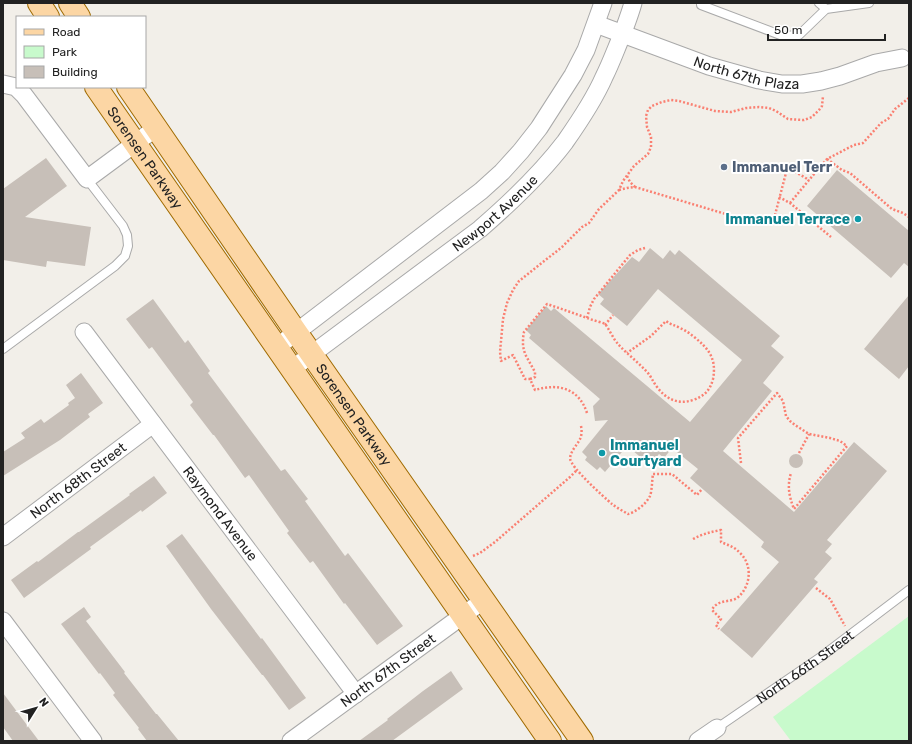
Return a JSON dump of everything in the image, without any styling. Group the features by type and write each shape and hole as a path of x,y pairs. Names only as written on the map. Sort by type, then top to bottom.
{"main road":[{"path":"39,3 47,16"},
{"path":"70,3 78,16"},
{"name":"Sorensen Parkway","path":"97,88 550,741"},
{"name":"Sorensen Parkway","path":"129,88 296,332 582,741"}],"street":[{"name":"Newport Avenue","path":"277,346 481,191 502,172 539,128 573,75 586,50 603,3"},
{"name":"Newport Avenue","path":"292,369 480,230 526,187 565,142 586,110 604,78 633,3"},
{"name":"North 67th Plaza","path":"596,24 709,66 759,80 782,84 821,82 876,63 902,58"},
{"path":"3,84 16,87"},
{"path":"17,88 24,95 87,179 156,128"},
{"name":"Raymond Avenue","path":"84,332 356,694"},
{"name":"North 68th Street","path":"3,537 153,424"},
{"name":"North 67th Street","path":"291,741 484,600"},
{"path":"3,621 93,741"},
{"name":"North 66th Street","path":"698,741 717,728"}],"lane":[{"path":"701,3 701,5 783,36 799,35 826,9 869,3"},
{"path":"819,3 826,9"},
{"path":"3,350 115,266 125,256 128,246 127,235 123,226 87,179"},
{"name":"North 66th Street","path":"717,728 822,656 909,590"}],"path":[{"path":"587,413 584,404 571,391 553,386 535,390 530,380 525,379 513,355 501,361 500,352 503,319 507,303 513,290 519,282 562,247 593,218 599,209 619,190 623,181 634,166 648,154 651,147 646,116 648,110 652,106 671,100 715,111 731,112 746,108 759,107 769,108 788,119 804,120 812,117 822,106 825,92"},
{"path":"790,203 827,159 854,145 863,143 881,124 888,119 895,109 909,98"},
{"path":"827,159 842,170 850,173 892,209 909,217"},
{"path":"619,190 635,187 756,223 762,223 768,221 775,215 787,168 808,180"},
{"path":"627,176 635,187"},
{"path":"779,197 790,203 831,237"},
{"path":"587,318 594,299 630,255 644,248"},
{"path":"530,380 535,377 535,372 525,354 523,346 524,332 547,304 605,325 618,344 627,353 647,372 666,398 686,402 695,400 705,395 712,384 714,366 712,357 708,350 686,331 666,321 651,336 627,353"},
{"path":"605,325 613,315"},
{"path":"741,463 738,438 777,393 783,401 786,416 790,421 809,434 840,441 847,446 794,509 790,500 788,489 791,473"},
{"path":"581,426 582,434 570,457 571,462 598,491 614,505 628,514 643,506 650,496 653,474 672,474 696,495 702,489"},
{"path":"799,453 809,434"},
{"path":"470,558 495,542 577,470"},
{"path":"693,539 702,534 721,530 721,542 731,546 739,552 744,557 748,565 749,580 742,592 736,598 716,605 712,610 721,619 716,625 719,629"},
{"path":"816,588 830,600 850,635"}],"green space":[{"path":"909,616 909,741 791,741 773,717"}],"building":[{"path":"46,158 67,186 25,217 91,227 85,266 47,261 46,267 3,260 3,189"},
{"name":"Immanuel Terrace","path":"837,170 909,231 909,267 904,263 891,278 807,206"},
{"name":"Immanuel Courtyard","path":"650,248 663,259 670,250 675,255 679,250 780,336 771,346 784,357 763,383 772,391 723,451 794,512 854,442 887,471 827,540 832,544 825,552 832,558 814,579 818,582 752,658 720,630 779,562 761,547 764,542 690,478 698,469 672,448 664,458 659,454 650,465 627,446 605,472 600,467 597,470 585,460 587,457 582,452 608,420 595,421 593,406 600,399 529,338 531,335 526,330 546,306 551,311 554,308 690,422 742,360 658,289 627,326 600,304 604,299 598,294 632,257 639,262"},
{"path":"909,295 909,366 899,379 864,349"},
{"path":"153,299 185,343 188,340 210,371 208,373 281,471 285,469 308,499 305,501 345,556 348,553 403,626 377,645 345,603 344,604 313,561 310,563 287,533 289,531 249,475 245,478 190,405 193,402 152,347 149,349 126,319"},
{"path":"81,373 103,403 88,414 90,417 60,440 3,476 3,452 25,438 21,433 41,419 44,423 69,405 68,403 75,398 66,385"},
{"path":"796,454 801,456 803,461 801,466 796,468 791,466 789,461 791,456"},
{"path":"154,476 167,493 142,512 141,510 90,547 91,549 24,598 11,580 37,561 38,562"},
{"path":"182,534 306,698 289,710 211,609 166,546"},
{"path":"84,607 91,617 86,621 125,672 124,673 179,741 147,741 138,729 139,728 113,695 115,693 61,624"},
{"path":"451,671 463,689 392,741 359,741 388,720 387,719 423,691"},
{"path":"3,693 39,741 13,741 3,727"}],"place":[{"name":"Immanuel Terr","path":"724,167"},
{"name":"Immanuel Terrace","path":"858,219"},
{"name":"Immanuel Courtyard","path":"602,453"}]}
